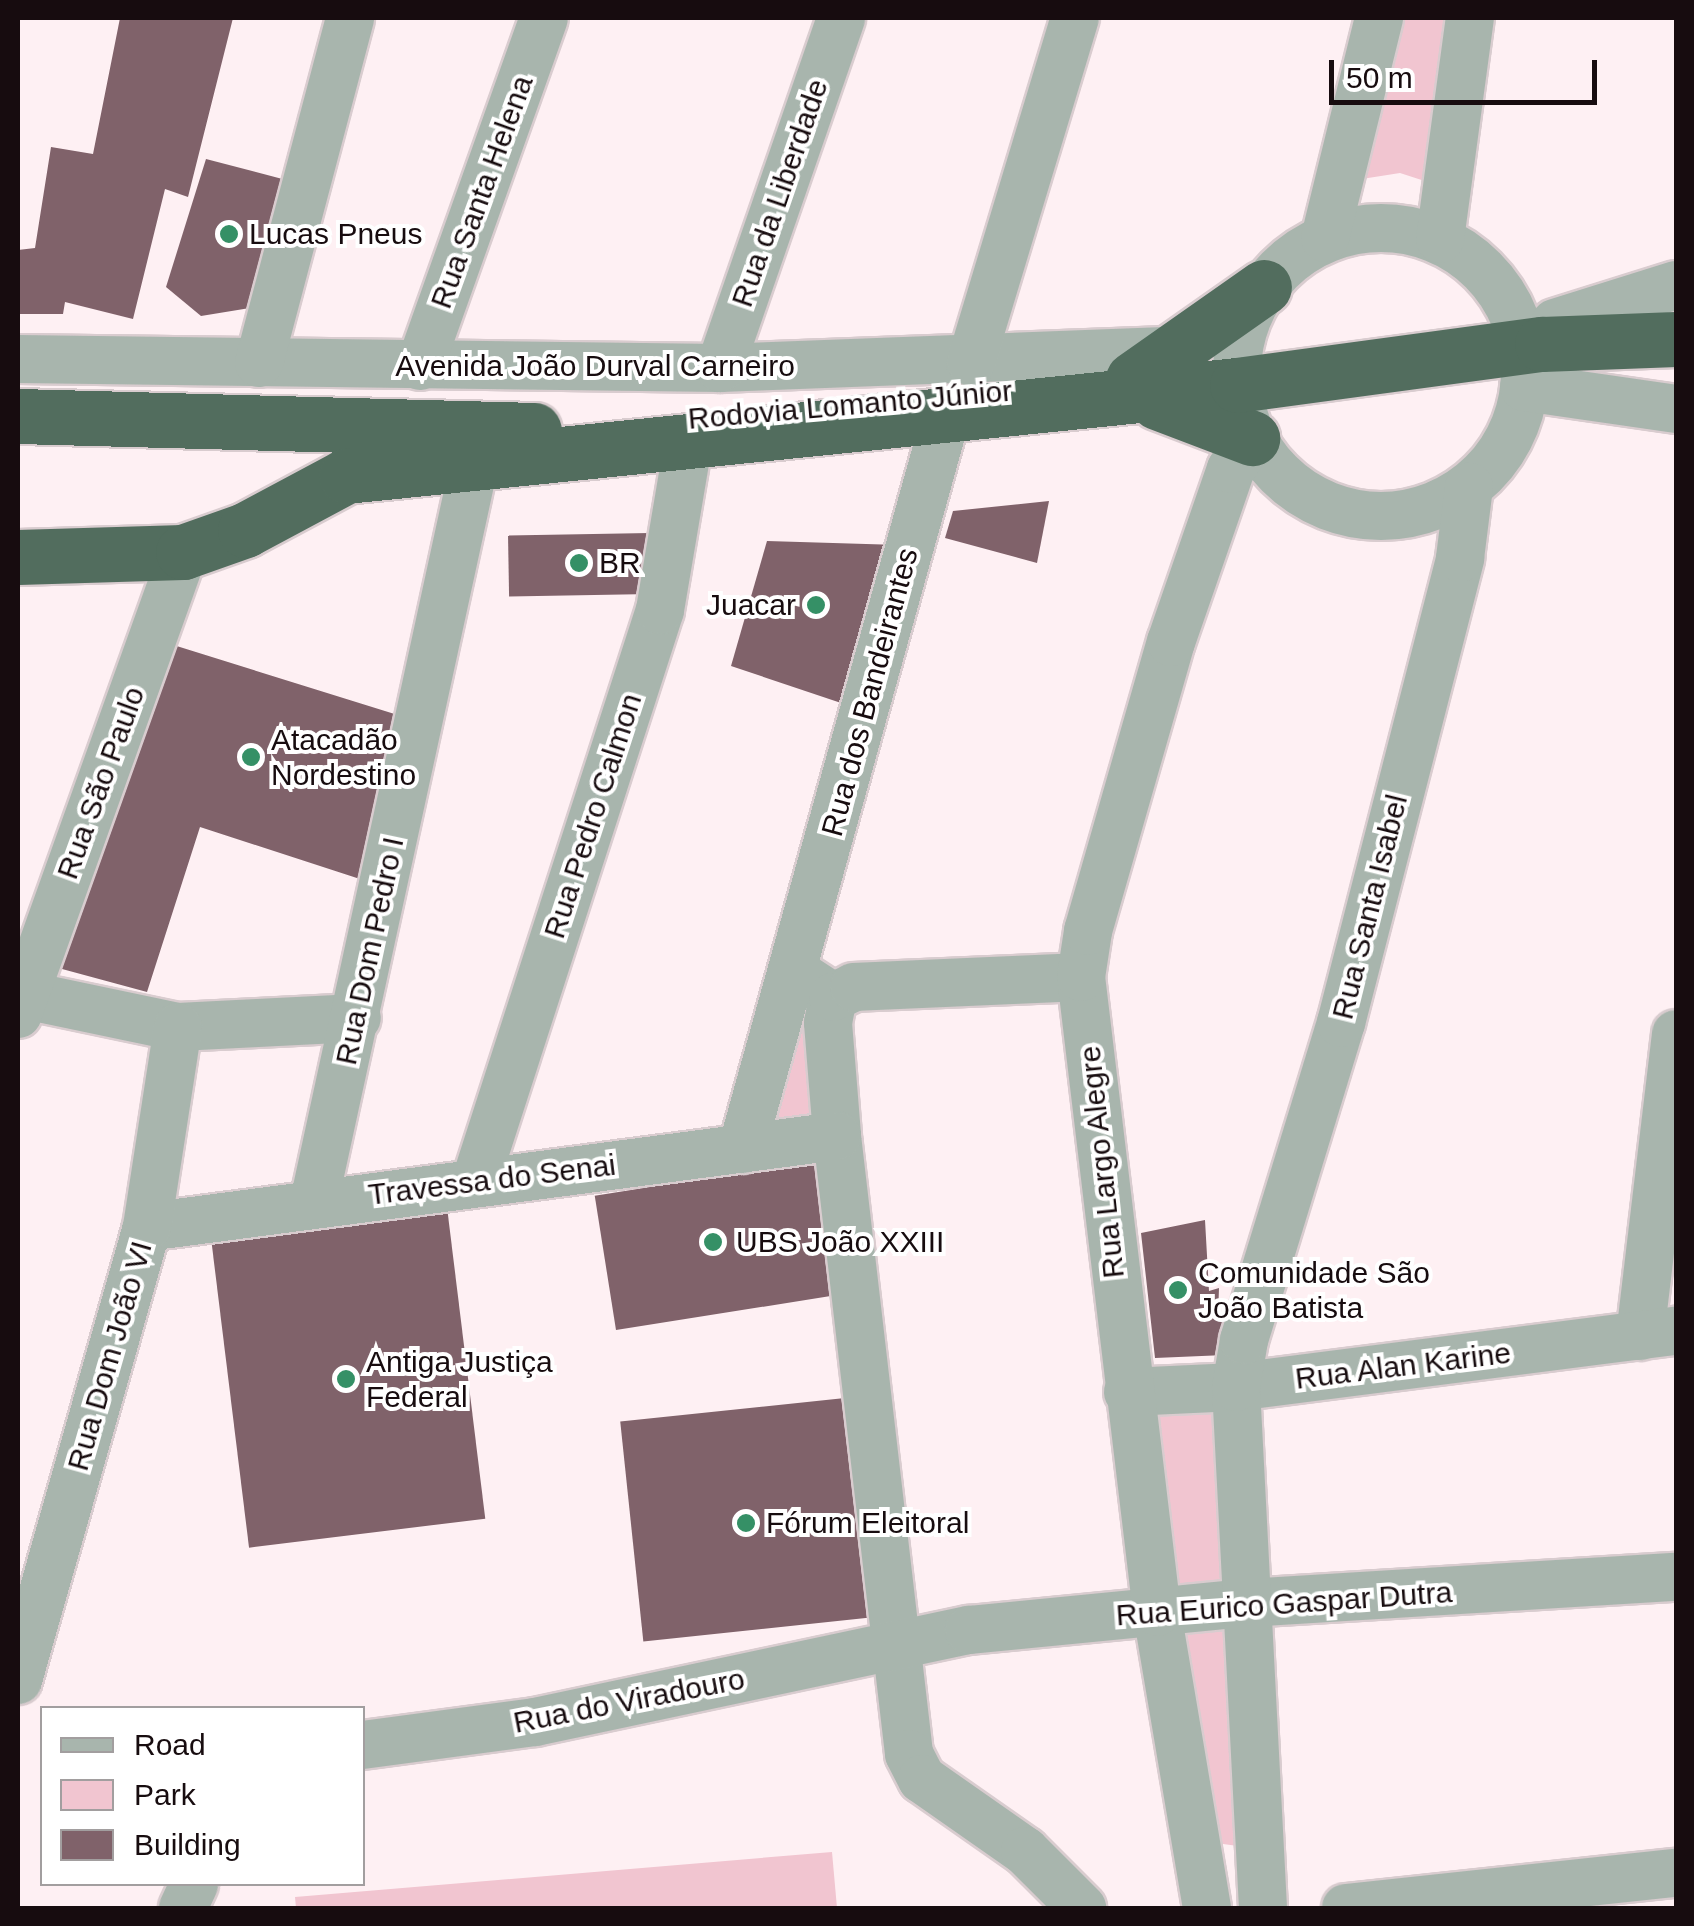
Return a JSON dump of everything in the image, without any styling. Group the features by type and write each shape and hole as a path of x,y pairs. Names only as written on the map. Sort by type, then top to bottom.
{"highway":[{"path":"1252,438 1143,374 1264,287"},
{"name":"Rodovia Lomanto Júnior","path":"18,416 560,432 1143,374 1236,376 1530,346 1672,308"},
{"name":"Rodovia Lomanto Júnior","path":"183,552 246,530 346,476 688,444 947,412 1143,374"},
{"path":"18,557 183,552"}],"street":[{"path":"258,364 350,18"},
{"name":"Rua Santa Helena","path":"420,366 544,18"},
{"name":"Rua da Liberdade","path":"720,368 841,18"},
{"path":"971,362 1075,18"},
{"path":"1325,238 1379,18"},
{"path":"1440,239 1470,18"},
{"path":"1530,346 1510,435 1469,487 1432,508 1391,516 1349,514 1310,498 1276,472 1252,438 1236,376 1264,287 1299,253 1325,238 1394,228 1440,239 1494,281 1530,346 1676,409"},
{"name":"Avenida João Durval Carneiro","path":"18,360 720,368 971,362 1143,374"},
{"name":"Rua dos Bandeirantes","path":"742,1149 947,412"},
{"name":"Rua Largo Alegre","path":"1204,1892 1158,1612 1128,1392 1082,976 1093,913 1171,642 1231,470 1252,438"},
{"name":"Rua Pedro Calmon","path":"474,1183 660,610 688,444"},
{"name":"Rua Dom Pedro I","path":"314,1202 357,1018 474,464"},
{"name":"Rua Santa Isabel","path":"1236,1387 1244,1340 1346,1004 1460,558 1469,487"},
{"name":"Rua São Paulo","path":"21,1005 183,552"},
{"path":"794,970 833,997"},
{"path":"833,997 854,987 1082,976"},
{"path":"833,997 828,1023 837,1136 908,1754 936,1792 976,1812 1025,1851 1082,1908"},
{"path":"21,1005 178,1027 357,1018"},
{"name":"Rua Dom João VI","path":"18,1680 147,1227 178,1027"},
{"path":"1658,1334 1676,1034"},
{"name":"Travessa do Senai","path":"147,1227 837,1136"},
{"name":"Rua Alan Karine","path":"1128,1392 1236,1387 1658,1334"},
{"path":"1204,1892 1261,1887 1236,1387"},
{"name":"Rua Eurico Gaspar Dutra","path":"893,1646 969,1630 1246,1603 1676,1578"},
{"name":"Rua do Viradouro","path":"365,1746 536,1722 893,1646"},
{"path":"1346,1908 1676,1872"}],"green space":[{"path":"1396,18 1461,18 1437,185 1400,173 1349,181"},
{"path":"801,995 811,998 824,1124 765,1126"},
{"path":"1215,1404 1224,1582 1167,1588 1144,1414"},
{"path":"1227,1620 1238,1846 1208,1842 1173,1626"},
{"path":"832,1852 837,1908 296,1908 295,1897"}],"building":[{"path":"120,18 233,18 188,197 165,189 133,319 65,302 63,314 18,314 18,250 35,248 51,147 93,154"},
{"name":"Lucas Pneus","path":"206,159 290,181 256,307 201,316 166,287"},
{"path":"1049,501 1037,563 945,538 953,511"},
{"path":"650,533 651,594 509,596 508,535"},
{"name":"Juacar","path":"767,541 899,545 856,708 731,666"},
{"path":"167,643 401,716 363,880 200,827 147,992 51,966"},
{"name":"UBS João XXIII","path":"814,1161 835,1295 616,1330 595,1196"},
{"name":"Antiga Justiça Federal","path":"447,1207 485,1519 249,1548 211,1236"},
{"name":"Comunidade São João Batista","path":"1205,1220 1209,1291 1219,1288 1218,1317 1230,1319 1225,1355 1155,1358 1141,1233"},
{"name":"Fórum Eleitoral","path":"845,1398 868,1618 643,1641 620,1422"}],"place":[{"name":"Lucas Pneus","path":"229,234"},
{"name":"BR","path":"579,563"},
{"name":"Juacar","path":"816,605"},
{"name":"Atacadão Nordestino","path":"251,757"},
{"name":"UBS João XXIII","path":"713,1242"},
{"name":"Comunidade São João Batista","path":"1178,1290"},
{"name":"Antiga Justiça Federal","path":"346,1379"},
{"name":"Fórum Eleitoral","path":"746,1523"}]}
